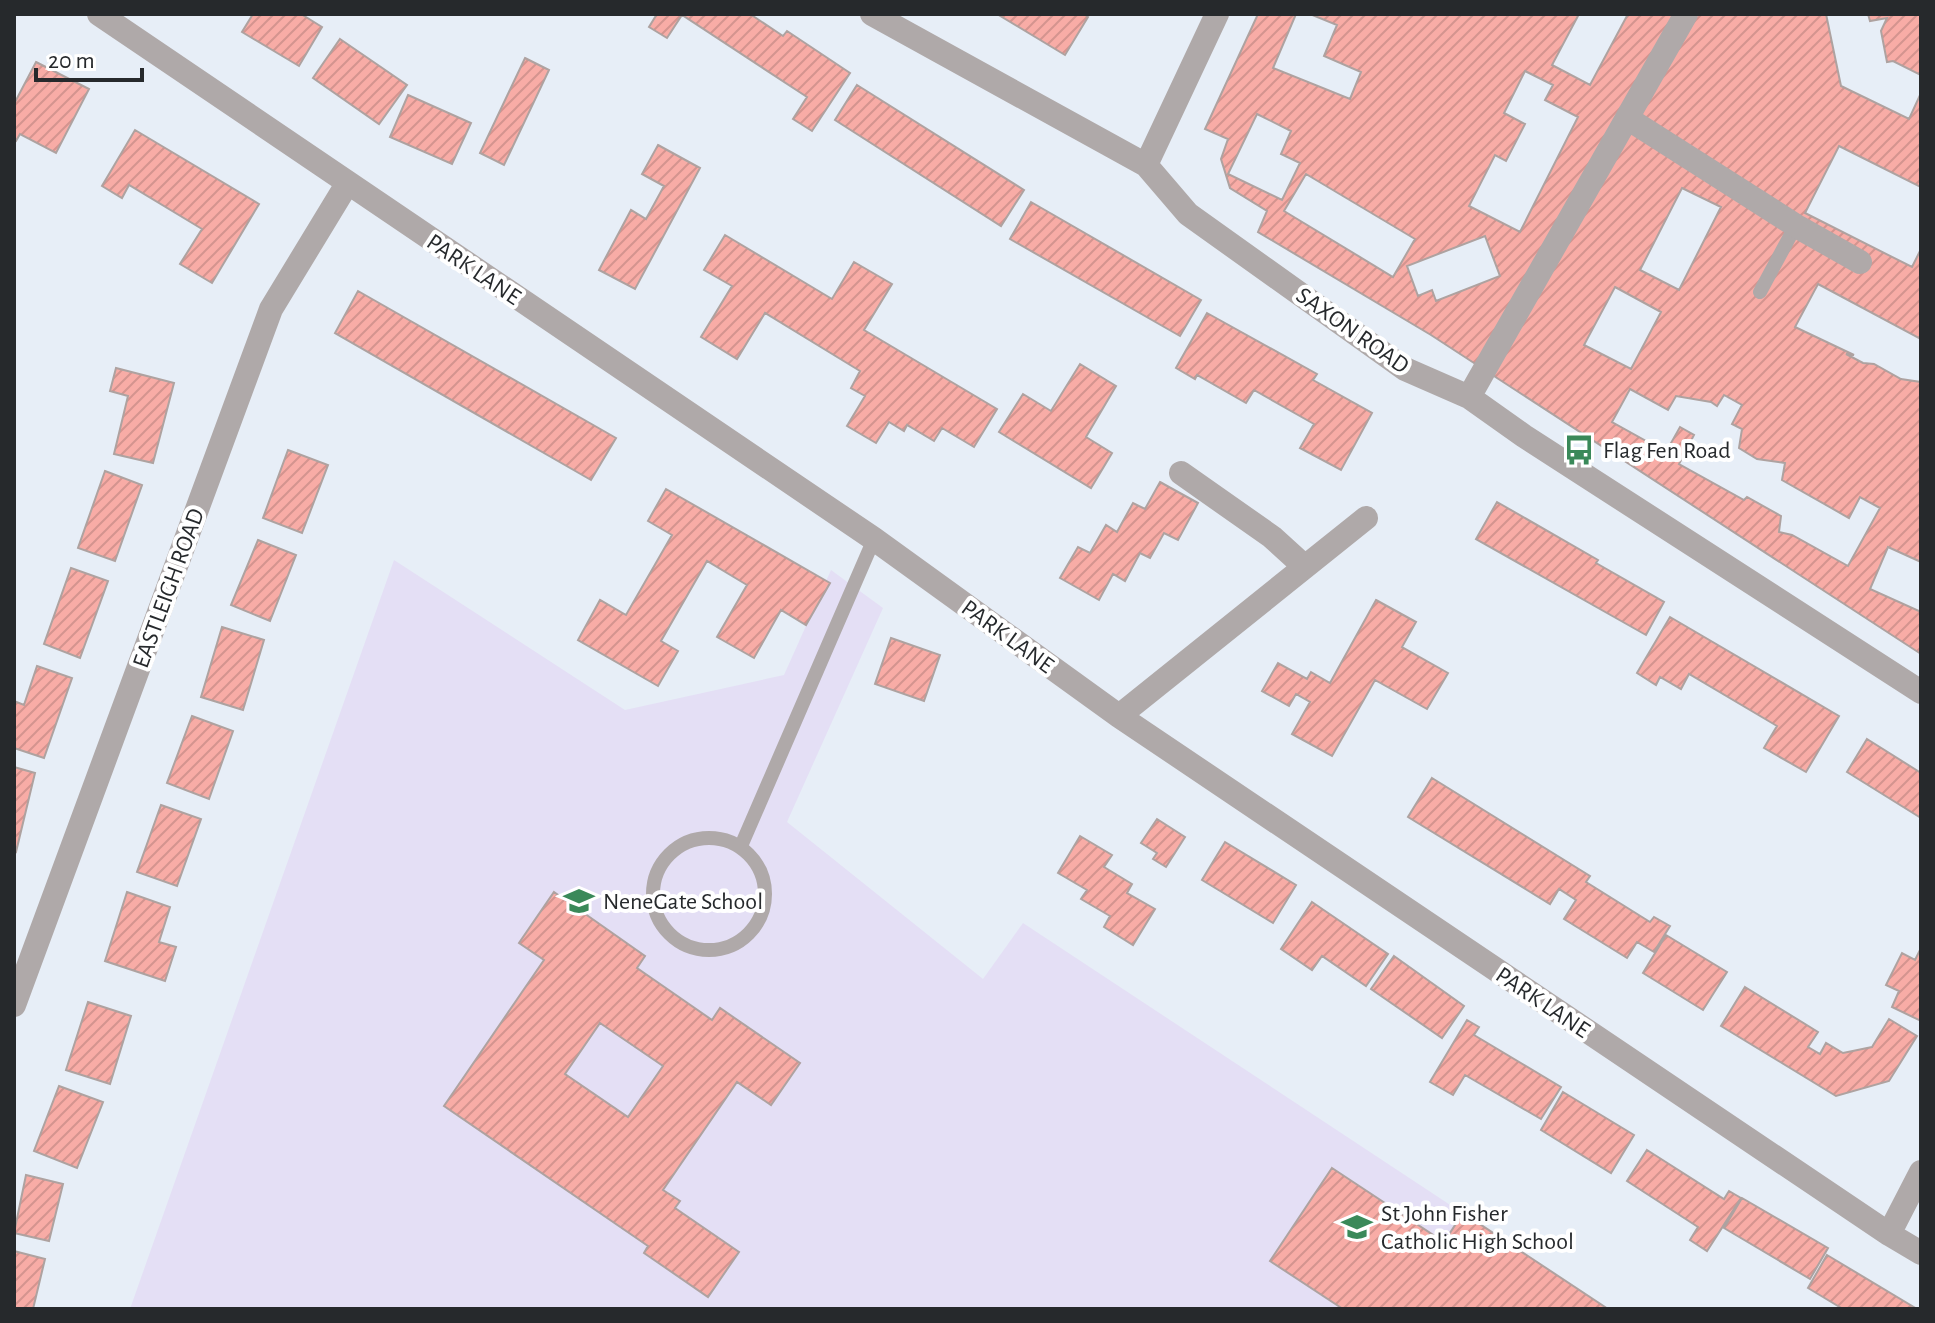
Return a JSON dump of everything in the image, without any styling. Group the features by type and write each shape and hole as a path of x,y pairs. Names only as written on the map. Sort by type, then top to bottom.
{"street":[{"name":"PARK LANE","path":"99,14 874,539 1119,716 1921,1253"},
{"name":"SAXON ROAD","path":"872,14 1146,165 1188,214 1405,369 1469,397 1524,436 1921,692"},
{"path":"1146,165 1217,14"},
{"path":"1469,397 1686,14"},
{"path":"1627,118 1860,262"},
{"name":"EASTLEIGH ROAD","path":"14,1005 271,309 347,184"},
{"path":"1181,473 1272,537 1305,567"},
{"path":"1119,716 1366,518"},
{"path":"1889,1234 1921,1172"}],"lane":[{"path":"1760,292 1796,225"},
{"path":"741,846 874,539"},
{"path":"716,838 741,846 755,860 764,877 766,896 763,915 752,931 729,947 701,950 683,944 668,933 657,917 653,900 654,881 661,864 673,850 689,841 716,838"}],"shaded area":[{"name":"NeneGate School","path":"394,560 625,710 784,675 831,570 883,608 787,822 983,979 1023,923 1608,1309 130,1309"}],"building":[{"path":"253,14 301,14 322,27 299,66 242,32"},
{"path":"657,14 750,14 783,36 787,31 850,73 812,131 793,119 807,97 682,15 667,38 649,27"},
{"path":"997,14 1084,14 1088,17 1065,55"},
{"path":"1258,14 1921,14 1921,654 1431,335 1258,232 1267,211 1230,188 1221,159 1228,139 1205,129"},
{"path":"1296,14 1310,14 1337,25 1324,56 1361,72 1350,99 1273,68"},
{"path":"1579,14 1628,14 1590,85 1552,65"},
{"path":"1826,14 1868,14 1870,21 1887,18 1881,31 1887,62 1893,61 1921,75 1921,93 1909,119 1841,86"},
{"path":"340,39 407,85 379,124 313,78"},
{"path":"525,58 549,70 504,165 480,153"},
{"path":"36,62 89,89 56,153 20,134 14,140 14,104"},
{"path":"1525,71 1553,85 1545,100 1578,117 1520,232 1469,206 1495,155 1506,161 1525,124 1504,113"},
{"path":"857,85 1024,190 1001,226 835,120"},
{"path":"408,95 471,123 452,164 390,137"},
{"path":"1257,114 1291,131 1281,154 1300,163 1282,200 1228,174"},
{"path":"135,130 259,204 212,283 180,264 202,229 129,185 122,198 102,186"},
{"path":"658,145 700,168 635,289 599,270 631,210 646,219 664,186 642,174"},
{"path":"1839,146 1921,187 1921,249 1912,267 1805,213"},
{"path":"1306,174 1415,239 1393,277 1284,211"},
{"path":"1682,188 1721,207 1679,290 1640,270"},
{"path":"1031,202 1201,300 1180,336 1010,239"},
{"path":"725,235 832,299 854,262 892,284 864,330 997,409 974,447 942,428 934,441 907,425 904,431 889,422 876,443 847,426 865,396 851,388 860,371 765,313 737,359 701,337 732,286 704,270"},
{"path":"1485,236 1500,276 1436,301 1432,290 1418,296 1407,266"},
{"path":"1818,284 1921,339 1921,382 1901,379 1874,364 1863,363 1846,354 1854,355 1795,327"},
{"path":"1615,287 1661,312 1631,369 1584,345"},
{"path":"358,291 616,438 591,480 335,333"},
{"path":"1207,313 1317,374 1313,380 1372,413 1341,470 1300,448 1314,424 1254,390 1246,403 1197,375 1195,379 1176,368"},
{"path":"1080,364 1116,386 1086,437 1112,453 1091,488 999,432 1023,394 1051,411"},
{"path":"116,368 174,383 153,463 114,454 128,396 110,391"},
{"path":"1630,389 1668,410 1676,396 1711,402 1717,406 1724,395 1742,405 1732,424 1742,429 1739,448 1757,459 1785,463 1782,480 1849,518 1860,497 1880,508 1848,566 1792,535 1779,532 1781,516 1747,497 1744,500 1679,464 1694,435 1680,427 1666,452 1612,422"},
{"path":"288,450 328,465 302,533 263,518"},
{"path":"105,471 142,485 115,561 78,548"},
{"path":"1160,482 1198,503 1178,540 1164,533 1150,558 1140,553 1125,581 1113,574 1099,600 1060,578 1078,547 1090,553 1106,525 1117,532 1133,503 1145,509"},
{"path":"666,489 830,583 806,625 781,610 754,658 717,637 747,585 707,561 661,641 678,651 658,686 578,640 600,600 626,615 672,535 648,521"},
{"path":"1497,502 1664,602 1646,635 1476,539"},
{"path":"258,540 296,555 270,621 231,605"},
{"path":"1888,547 1921,562 1921,612 1870,589"},
{"path":"71,568 108,581 80,658 44,644"},
{"path":"1376,600 1416,622 1402,647 1448,673 1427,709 1375,680 1332,756 1292,734 1310,702 1296,694 1289,706 1262,691 1278,663 1307,679 1311,672 1330,683"},
{"path":"1670,617 1839,716 1806,772 1764,748 1777,726 1689,674 1681,689 1660,677 1656,685 1637,673"},
{"path":"222,627 264,640 243,710 201,697"},
{"path":"891,638 940,655 924,701 875,684"},
{"path":"37,666 72,678 44,758 14,748 14,701 24,705"},
{"path":"192,716 233,731 209,799 167,783"},
{"path":"1867,739 1921,773 1921,818 1847,772"},
{"path":"14,767 35,773 16,852 14,851"},
{"path":"1432,778 1590,876 1586,882 1650,922 1654,917 1670,926 1654,952 1637,942 1627,958 1564,919 1576,900 1559,889 1550,904 1408,817"},
{"path":"161,805 201,819 177,886 137,872"},
{"path":"1157,819 1185,837 1166,867 1153,859 1157,853 1141,843"},
{"path":"1080,836 1112,855 1104,867 1132,884 1127,893 1155,909 1133,945 1104,927 1110,916 1081,899 1087,890 1058,873"},
{"path":"1225,842 1296,885 1273,923 1202,880"},
{"path":"127,892 170,907 159,942 176,947 165,981 105,961"},
{"path":"554,892 645,956 637,968 712,1020 720,1008 800,1063 771,1105 737,1082 663,1190 680,1201 675,1208 739,1252 708,1297 644,1253 648,1246 444,1106 544,960 519,943","holes":["600,1023 663,1066 628,1117 565,1074"]},
{"path":"1312,902 1388,954 1366,986 1322,956 1312,970 1281,949"},
{"path":"1666,935 1727,972 1703,1010 1643,973"},
{"path":"1921,948 1921,1021 1892,1007 1899,991 1886,985 1902,953 1915,960"},
{"path":"1394,956 1464,1006 1442,1038 1371,989"},
{"path":"1745,987 1818,1032 1808,1047 1820,1054 1826,1043 1843,1053 1872,1047 1889,1019 1917,1036 1889,1081 1836,1096 1721,1026"},
{"path":"88,1002 131,1016 110,1084 66,1070"},
{"path":"1467,1020 1479,1027 1474,1035 1561,1087 1541,1119 1465,1075 1453,1095 1430,1082"},
{"path":"59,1086 103,1102 77,1168 34,1151"},
{"path":"1563,1092 1634,1135 1611,1173 1541,1130"},
{"path":"1647,1150 1724,1199 1729,1191 1741,1198 1707,1251 1690,1240 1698,1227 1627,1181"},
{"name":"St John Fisher Catholic High School","path":"1332,1168 1444,1242 1463,1213 1608,1309 1343,1309 1270,1261"},
{"path":"26,1175 63,1184 49,1241 14,1233"},
{"path":"1742,1198 1828,1248 1810,1279 1724,1228"},
{"path":"14,1251 45,1259 33,1309 14,1309"},
{"path":"1827,1255 1917,1309 1843,1309 1808,1288"}],"place":[{"name":"Flag Fen Road","path":"1579,450"},
{"name":"NeneGate School","path":"579,901"},
{"name":"St John Fisher Catholic High School","path":"1357,1227"}]}
